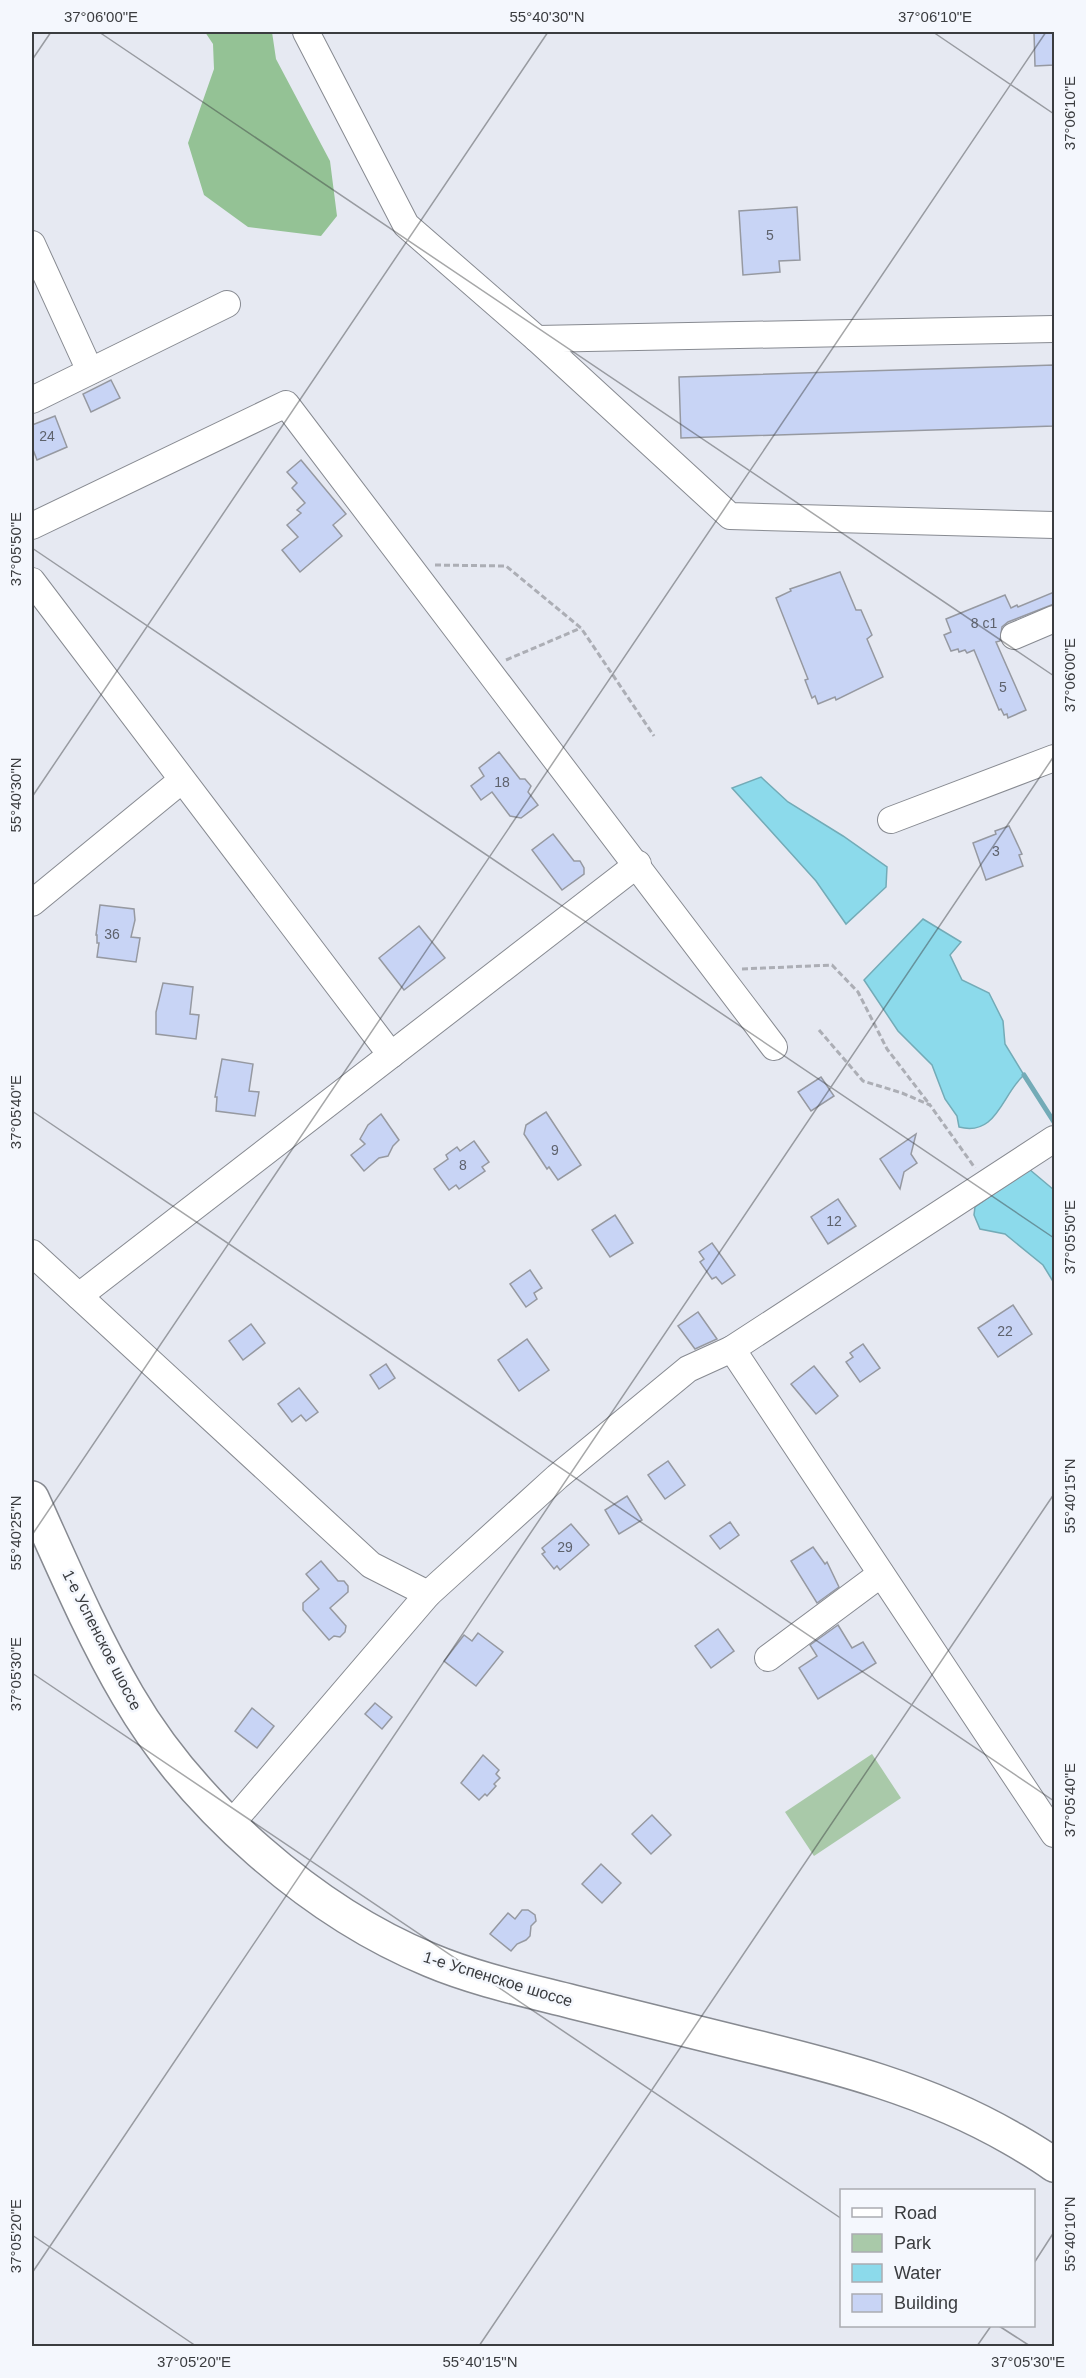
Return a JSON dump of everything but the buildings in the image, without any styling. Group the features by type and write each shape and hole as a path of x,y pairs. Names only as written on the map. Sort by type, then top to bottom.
{"main road":[{"name":"1-е Успенское шоссе","path":"32,1498 128,1697 156,1738 189,1780 273,1864 362,1927 433,1962 524,1990 810,2060 917,2093 990,2126 1054,2165"}],"street":[{"path":"306,32 406,225 537,339 730,516 1054,525"},
{"path":"32,244 90,371"},
{"path":"32,400 227,304"},
{"path":"537,339 1054,329"},
{"path":"32,526 286,404 638,864 774,1047"},
{"path":"32,581 391,1055"},
{"path":"1014,636 1054,619"},
{"path":"891,820 1054,758"},
{"path":"32,903 182,780"},
{"path":"79,1296 638,864"},
{"path":"231,1824 428,1594 557,1477 688,1369 732,1349 1054,1139"},
{"path":"32,1252 371,1565 428,1594"},
{"path":"732,1349 1054,1834"},
{"path":"768,1658 881,1574"}],"path":[{"path":"409,565 506,566 581,628 654,736"},
{"path":"488,668 581,628"},
{"path":"717,970 832,965 858,992 887,1049 986,1184"},
{"path":"819,1030 863,1082 902,1093 930,1105"}],"green space":[{"path":"205,32 272,32 276,59 330,161 337,216 321,236 248,227 204,195 188,143 214,69 213,44"},
{"path":"872,1754 901,1798 814,1856 785,1812"}],"water":[{"path":"761,777 788,802 887,867 886,887 846,924 816,881 732,788"},
{"path":"923,919 961,942 950,955 962,980 989,993 1003,1021 1005,1044 1024,1075 997,1112 982,1126 959,1127 957,1116 945,1099 932,1065 898,1031 864,980"},
{"path":"1029,1169 1054,1190 1054,1283 1043,1265 1005,1234 980,1229 974,1215 975,1207"}],"waterway":[{"path":"1024,1075 1054,1122"}]}
